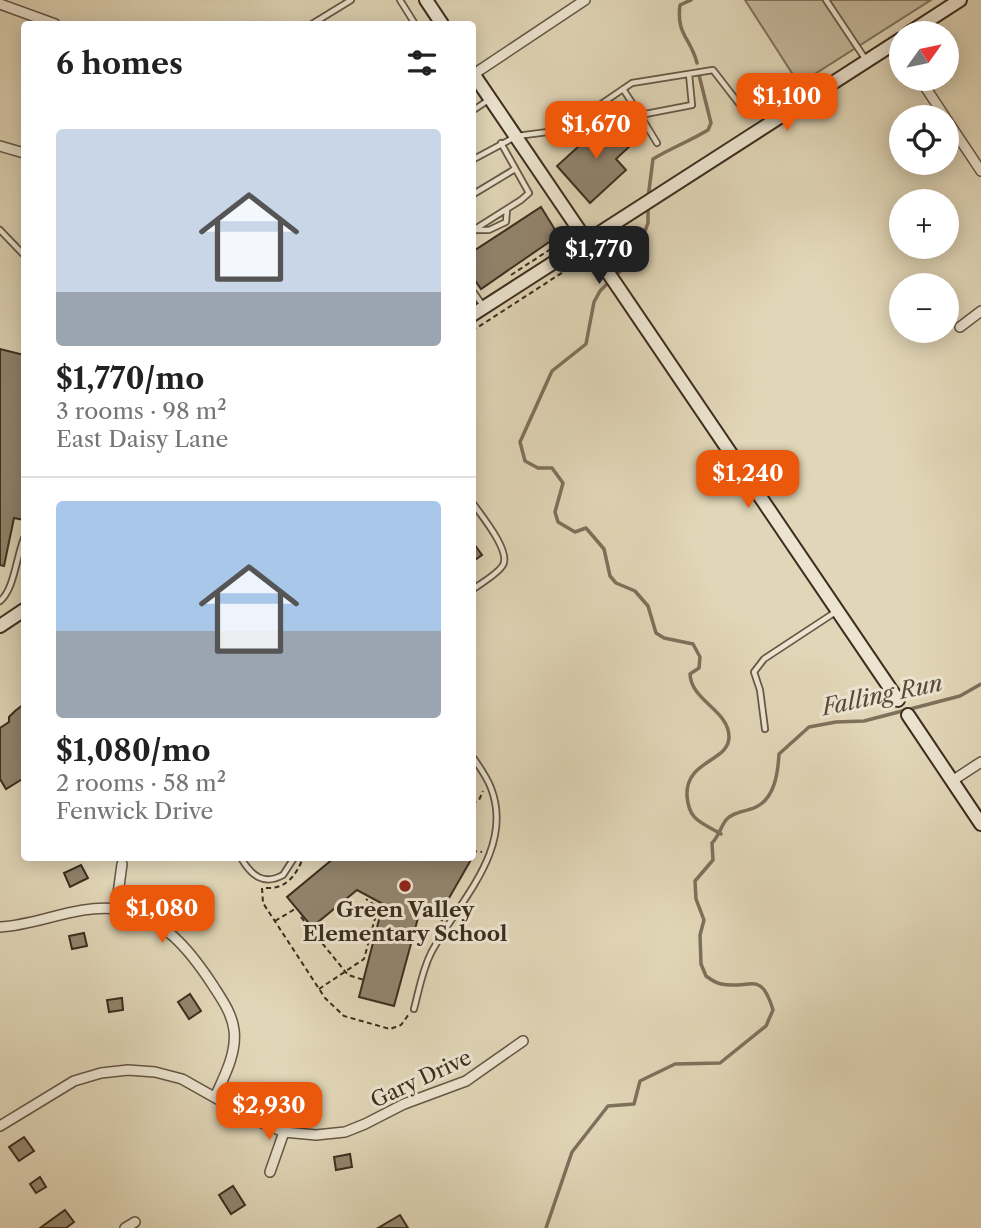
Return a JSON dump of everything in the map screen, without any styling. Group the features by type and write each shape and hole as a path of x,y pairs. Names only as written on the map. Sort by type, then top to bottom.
{"street":[{"path":"426,0 440,21"},
{"path":"476,71 585,0"},
{"path":"928,21 960,0"},
{"path":"0,4 47,21"},
{"path":"476,312 889,49"},
{"path":"476,77 981,824"},
{"path":"959,138 981,171"},
{"path":"0,146 21,152"},
{"path":"960,327 981,311"},
{"path":"0,626 21,612"},
{"path":"952,781 981,762"},
{"path":"116,909 122,864"},
{"path":"0,927 86,909 116,909 145,917 174,935 190,952 224,1000 232,1020 234,1039 225,1075 215,1097"},
{"name":"Gary Drive","path":"0,1126 74,1081 114,1071 142,1071 169,1075 195,1085 253,1119 284,1132 316,1135 355,1128 404,1104 466,1081 523,1041"},
{"path":"270,1172 284,1132"},
{"path":"125,1228 135,1222"}],"lane":[{"path":"317,21 351,0"},
{"path":"400,0 413,21"},
{"path":"826,0 867,61"},
{"path":"476,158 517,136 563,130 632,83 713,69 747,114"},
{"path":"640,115 692,105 689,74"},
{"path":"623,89 657,143"},
{"path":"476,108 491,99"},
{"path":"476,228 522,201 528,193 501,143"},
{"path":"476,193 516,169"},
{"path":"476,230 498,228 506,222 508,209"},
{"path":"0,230 21,252"},
{"path":"476,296 484,307"},
{"path":"476,508 500,545 505,558 502,568 476,587"},
{"path":"0,601 10,589 21,547"},
{"path":"765,730 760,690 754,676 756,668 764,659 837,610"},
{"path":"414,1009 428,960 494,845 497,821 494,797 476,762"},
{"path":"243,861 252,874 265,880 283,875 292,861"}],"path":[{"path":"505,279 563,241"},
{"path":"476,328 577,262"},
{"path":"476,801 482,796 482,785"},
{"path":"476,851 482,852"},
{"path":"262,887 262,901 332,1007 352,1019 392,1029 403,1023 409,1014"},
{"path":"319,989 365,957 377,911 376,906 366,899"},
{"path":"275,921 295,909"},
{"path":"301,917 348,975 364,980"}],"shaded area":[{"path":"745,0 931,0 898,21 889,21 889,27 799,84"}],"building":[{"path":"608,120 631,145 616,159 626,170 590,203 557,166 579,146 577,141 588,131 591,135"},
{"path":"541,207 554,228 555,238 481,289 476,282 476,249"},
{"path":"0,349 21,354 21,519 14,518 4,566 0,565"},
{"path":"476,547 482,555 476,559"},
{"path":"21,706 21,780 6,789 0,779 0,728 9,722 9,717"},
{"path":"330,861 470,861 445,905 449,907 442,920 421,907 394,1006 359,997 383,904 357,890 312,927 287,897"},
{"path":"81,865 88,878 70,887 64,873"},
{"path":"84,933 87,946 72,949 69,936"},
{"path":"190,994 201,1011 189,1019 178,1002"},
{"path":"122,998 123,1010 109,1012 107,1000"},
{"path":"24,1137 34,1151 19,1161 9,1147"},
{"path":"350,1154 352,1167 336,1170 334,1157"},
{"path":"40,1177 46,1187 36,1193 30,1184"},
{"path":"233,1186 245,1205 231,1214 219,1195"},
{"path":"65,1210 74,1222 66,1228 40,1228"},
{"path":"400,1215 408,1228 378,1228"}],"waterway":[{"path":"691,0 680,5 679,15 682,30 697,63"},
{"path":"648,198 653,159 708,130 711,123 698,71"},
{"path":"648,205 648,223 640,245 600,291 594,302 586,344 552,371 520,442 525,461 538,468 552,468 563,483 555,512 558,522 575,532 586,528 604,549 610,576 616,583 635,591 648,606 656,633 664,638 693,644 700,657 699,668 690,674 692,683 723,720 729,737 722,752 693,775 688,784 687,796 693,816 721,834"},
{"name":"Falling Run","path":"546,1228 572,1152 608,1106 634,1104 640,1081 675,1064 720,1063 766,1026 773,1010 764,989 753,984 717,983 706,976 701,964 700,935 704,920 696,899 695,881 713,860 712,843 726,820 762,803 771,791 779,754 809,727 864,721 960,696 981,684"}],"place":[{"name":"Green Valley Elementary School","path":"405,886"}]}
